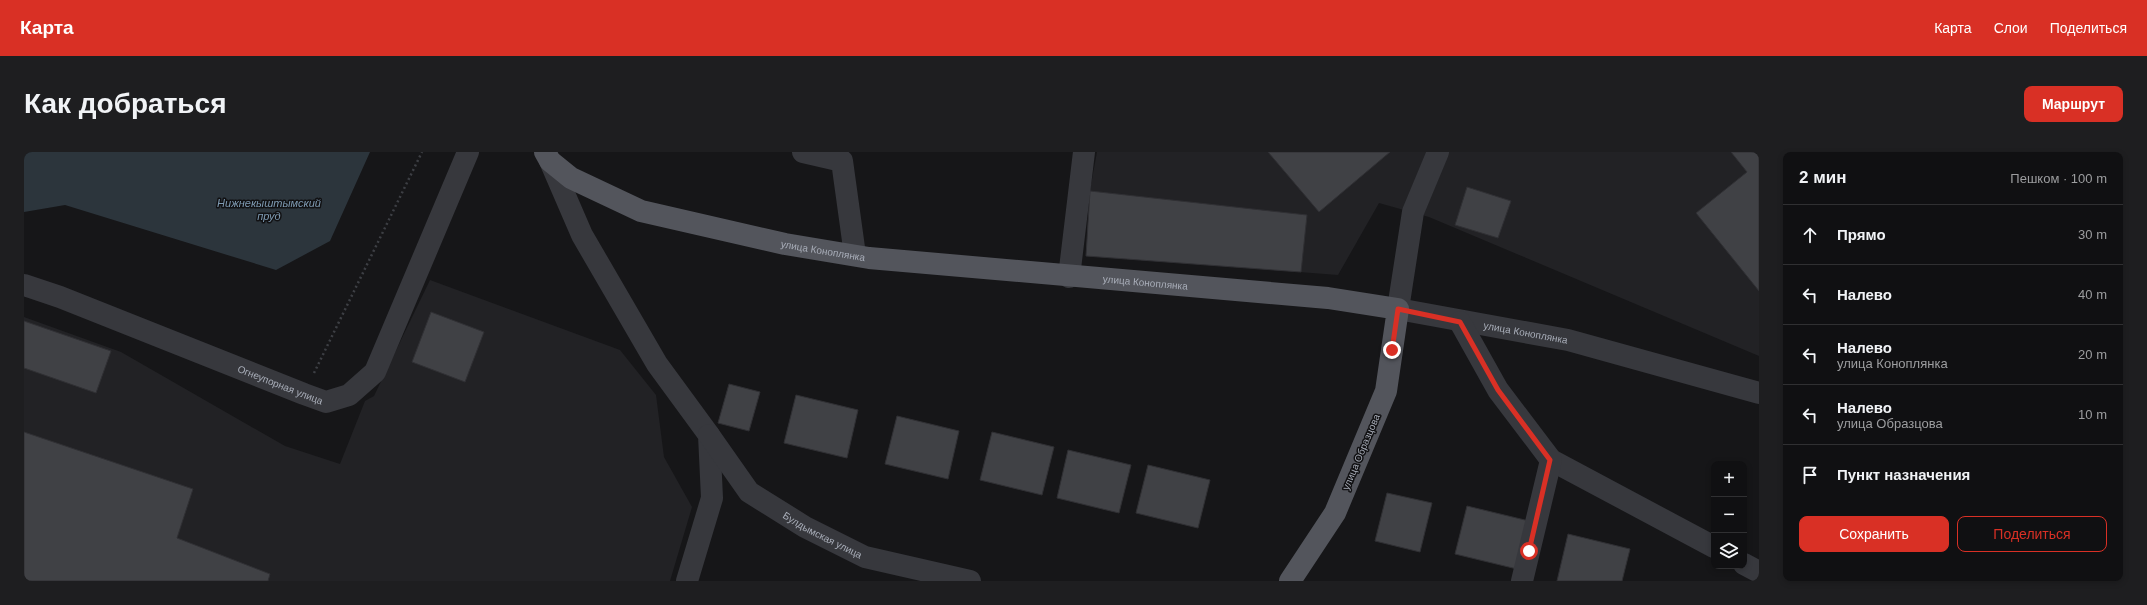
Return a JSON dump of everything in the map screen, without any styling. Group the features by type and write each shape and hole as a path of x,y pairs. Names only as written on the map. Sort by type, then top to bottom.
{"main road":[{"name":"улица Коноплянка","path":"548,156 571,178 641,211 785,244 869,258 1328,298 1398,309"},
{"name":"улица Образцова","path":"1290,581 1335,513 1386,391 1398,309"}],"street":[{"name":"Огнеупорная улица","path":"24,285 60,297 326,402 349,396 375,372 468,152"},
{"path":"803,152 842,161 855,255"},
{"path":"1069,276 1084,152"},
{"path":"1398,309 1413,212 1438,152"},
{"name":"Булдымская улица","path":"548,156 582,235 657,364 749,492 805,527 865,557 970,581"},
{"name":"улица Коноплянка","path":"1398,309 1460,322 1568,340 1759,393"},
{"path":"1460,322 1498,390 1550,460 1711,546"},
{"path":"688,581 712,498 709,435"},
{"path":"1522,581 1550,460"},
{"path":"1747,566 1759,572"}],"path":[{"path":"304,394 422,152"}],"shaded area":[{"path":"1097,152 1759,152 1759,356 1429,217 1379,203 1338,275 1086,256 1090,190"},
{"path":"430,280 620,350 656,395 664,457 692,507 670,581 24,581 24,317 121,352 285,446 340,464 365,401 374,396"}],"water":[{"name":"Нижнекыштымский пруд","path":"24,152 370,152 330,241 276,270 65,205 24,212"}],"building":[{"path":"1268,152 1390,152 1319,212"},
{"path":"1731,152 1759,152 1759,291 1696,213 1747,172"},
{"path":"1467,187 1511,201 1498,238 1455,225"},
{"path":"1090,191 1307,215 1301,272 1086,256"},
{"path":"431,312 484,332 465,382 412,362"},
{"path":"24,321 111,351 96,393 24,368"},
{"path":"729,384 760,392 749,431 718,423"},
{"path":"796,395 858,410 847,458 784,443"},
{"path":"897,416 959,431 948,479 885,464"},
{"path":"24,432 193,489 177,538 270,574 268,581 24,581"},
{"path":"992,432 1054,447 1042,495 980,480"},
{"path":"1068,450 1131,465 1119,513 1057,498"},
{"path":"1148,465 1210,480 1198,528 1136,513"},
{"path":"1387,493 1432,503 1420,552 1375,541"},
{"path":"1467,506 1529,521 1517,569 1455,554"},
{"path":"1568,534 1630,549 1622,581 1557,581"}],"route":[{"path":"1392,350 1398,309 1460,322 1498,390 1550,460 1529,551"}]}
